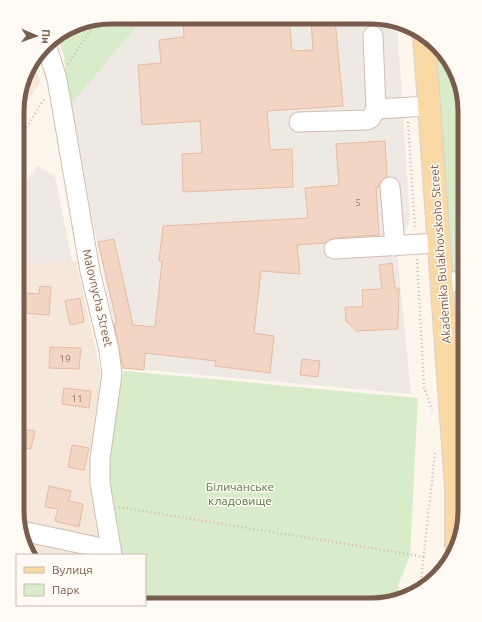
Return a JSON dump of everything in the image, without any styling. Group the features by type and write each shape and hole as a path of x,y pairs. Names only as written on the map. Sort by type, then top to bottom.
{"main road":[{"name":"Akademika Bulakhovskoho Street","path":"424,42 420,106 439,243 458,441"}],"street":[{"path":"299,122 367,120 371,118 376,109 373,36"},
{"name":"Malovnycha Street","path":"50,56 57,79 90,271 110,358 112,374 100,459 100,483 111,551"},
{"path":"376,109 420,106"},
{"path":"390,187 395,246"},
{"path":"334,249 439,243"},
{"path":"442,283 458,282"},
{"path":"27,532 111,551"}],"path":[{"path":"24,131 57,79 93,26"},
{"path":"420,106 408,128 424,387 433,413"},
{"path":"421,581 436,449"},
{"path":"104,506 112,506 425,557"}],"shaded area":[{"path":"138,24 371,24 397,28 410,220 397,251 411,394 123,368 69,107"},
{"path":"36,67 40,82 24,107 27,88"},
{"path":"38,165 55,177 72,261 24,264 24,184"},
{"path":"76,261 101,374 96,417 107,554 36,554 27,534 24,511 24,264"}],"green space":[{"path":"138,24 69,107 64,56 59,42 72,33 88,27 99,25"},
{"path":"435,51 449,72 456,94 458,111 458,358"},
{"name":"Біличанське кладовище","path":"124,371 418,398 410,556 399,583 398,593 371,598 146,598 146,554 121,554 112,512 109,471 111,442"}],"building":[{"path":"183,24 289,24 292,51 313,50 311,24 335,24 343,106 267,111 270,150 292,149 293,187 183,192 182,154 202,153 200,121 142,125 138,65 161,63 159,40 184,37"},
{"path":"385,141 387,177 380,182 379,187 376,187 379,235 333,238 325,243 297,245 300,274 261,271 254,333 274,336 270,373 215,366 216,361 145,353 144,370 123,368 114,323 117,323 98,242 114,239 133,325 155,327 162,261 159,261 163,226 308,218 305,188 339,185 336,144"},
{"path":"392,263 395,288 399,288 398,329 356,331 346,321 345,307 363,307 362,290 382,289 379,265"},
{"path":"40,286 51,287 49,315 24,313 24,293 39,294"},
{"path":"80,298 84,322 70,325 65,301"},
{"path":"50,347 81,348 79,369 49,368"},
{"path":"302,359 320,361 318,377 300,375"},
{"path":"64,388 91,391 89,408 62,404"},
{"path":"24,429 35,431 31,449 24,448"},
{"path":"72,445 89,448 84,470 68,467"},
{"path":"49,486 71,491 69,501 83,504 79,527 55,521 58,509 45,507"}]}
